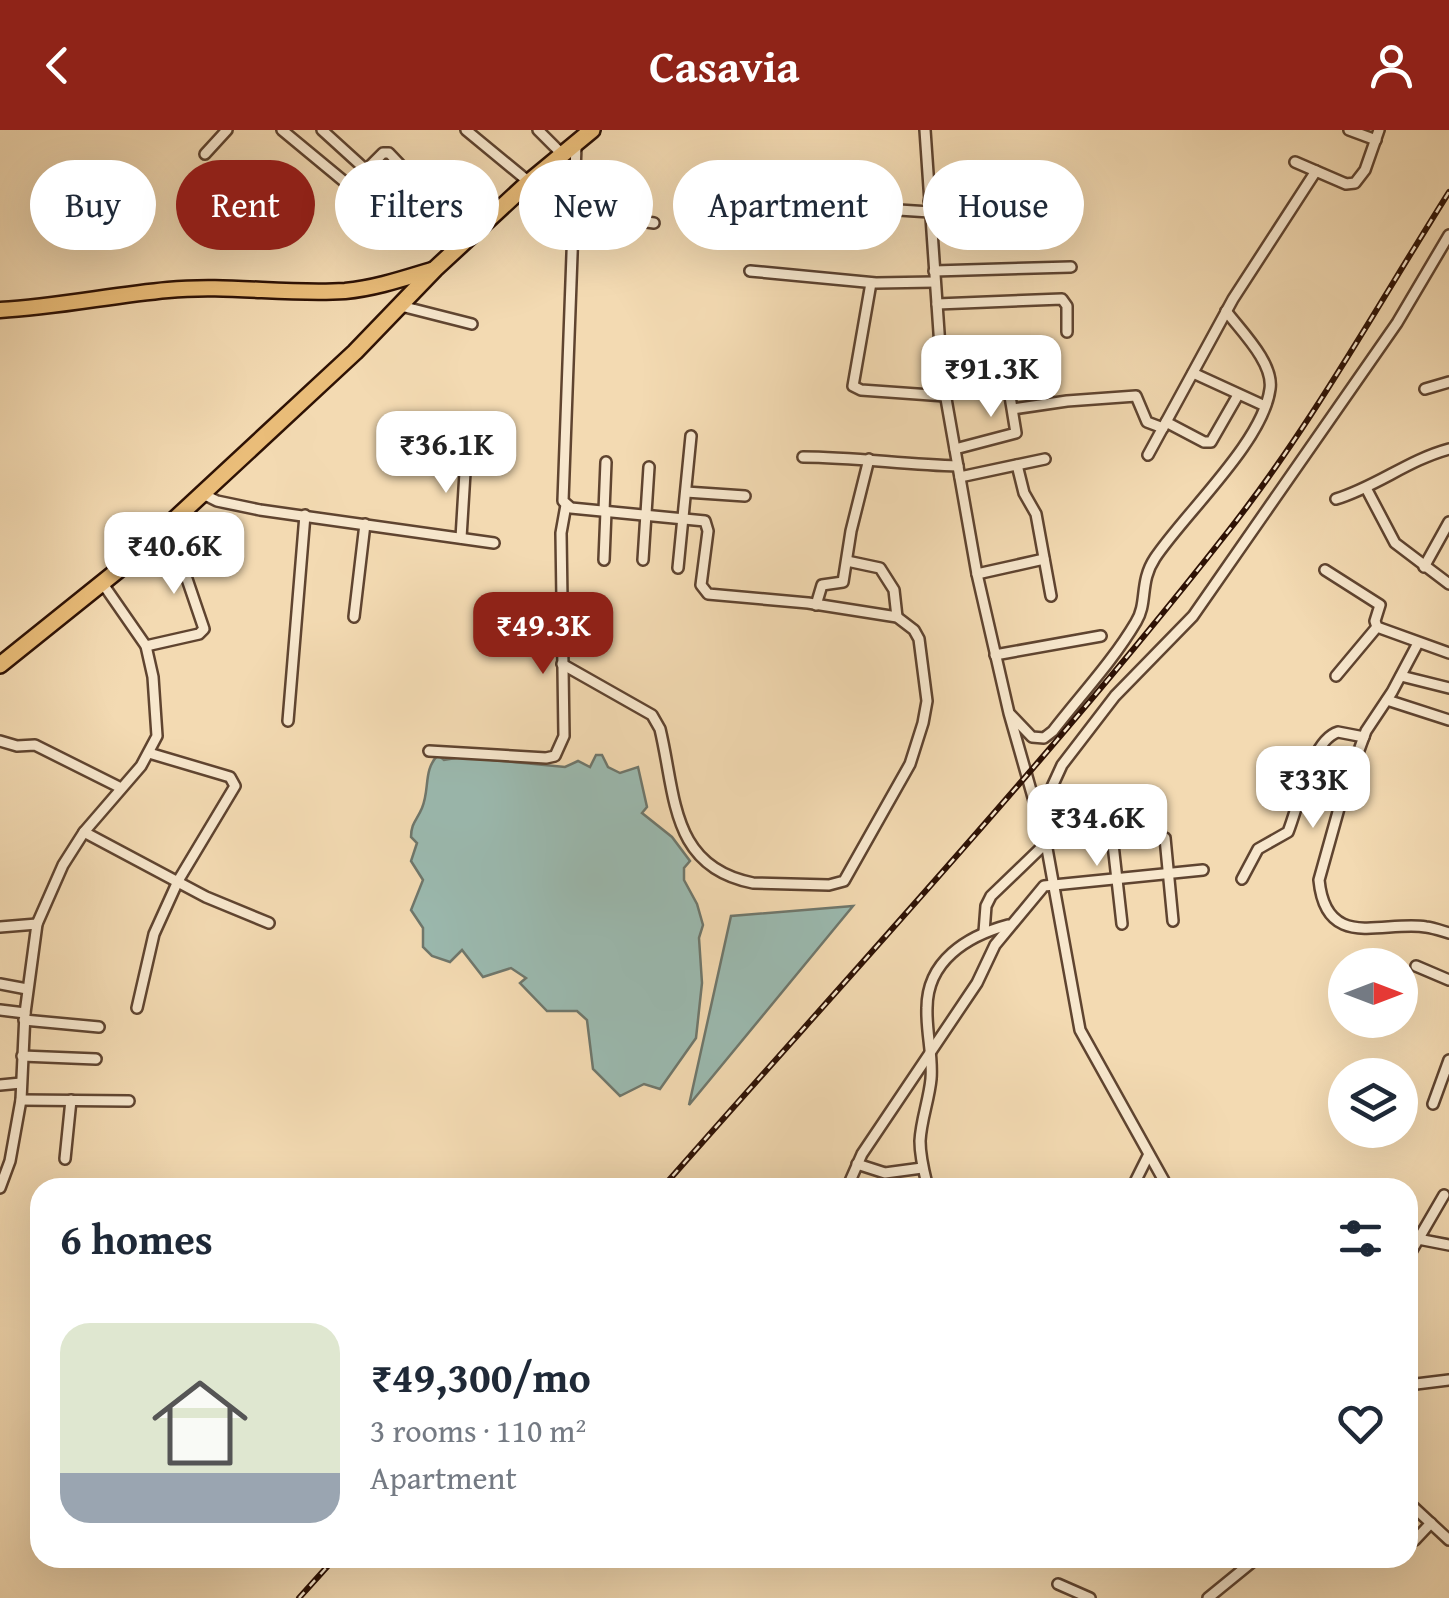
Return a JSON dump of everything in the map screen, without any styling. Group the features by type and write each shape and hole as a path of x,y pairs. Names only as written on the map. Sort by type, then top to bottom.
{"highway":[{"path":"555,160 592,130"},
{"path":"499,210 519,191"},
{"path":"0,666 103,584 202,494 402,306 455,250"}],"main road":[{"path":"0,310 85,303 168,290 345,291 435,269"}],"street":[{"path":"205,154 227,130"},
{"path":"284,130 335,176"},
{"path":"322,130 355,160"},
{"path":"466,130 519,174"},
{"path":"538,130 562,154"},
{"path":"925,130 927,160"},
{"path":"1294,162 1346,184 1354,183 1365,170 1377,135 1348,130"},
{"path":"576,142 576,160"},
{"path":"375,160 382,153 389,153 396,160"},
{"path":"1148,455 1226,312 1316,171"},
{"path":"984,932 991,896 1046,843 1052,818 1053,780 1062,765 1115,696 1193,616 1396,323 1449,235"},
{"path":"429,750 555,756 564,736 561,532 566,505 562,494 573,250"},
{"path":"933,250 946,396 977,574 1009,713 1046,843 1080,1030 1162,1178"},
{"path":"750,271 871,283 1071,267"},
{"path":"871,283 854,386 861,390 946,396"},
{"path":"937,304 1062,299 1067,306 1067,332"},
{"path":"402,306 472,324"},
{"path":"1009,713 1032,736 1044,738 1053,731 1137,621 1146,573 1171,536 1234,460 1264,406 1270,392 1268,372 1226,312"},
{"path":"1193,373 1264,406"},
{"path":"955,449 1012,436 1017,429 1008,378"},
{"path":"1425,389 1449,382"},
{"path":"1013,409 1136,396 1147,422 1211,442 1238,395"},
{"path":"678,568 692,436"},
{"path":"1336,499 1366,488 1400,467 1449,449 1449,436"},
{"path":"462,538 466,456"},
{"path":"803,457 870,459 959,472 1044,459"},
{"path":"816,605 822,585 842,584 870,459"},
{"path":"604,560 606,462"},
{"path":"1017,465 1024,493 1036,514 1050,596"},
{"path":"643,560 649,466"},
{"path":"1366,488 1396,543 1449,584"},
{"path":"686,492 745,496"},
{"path":"202,494 217,502 494,543"},
{"path":"562,664 652,715 660,729 682,830 690,846 702,860 754,884 839,884 848,876 910,764 927,700 919,639 897,617 704,591 701,585 708,524 705,521 566,505"},
{"path":"288,721 305,515"},
{"path":"354,617 364,524"},
{"path":"1424,567 1448,526"},
{"path":"146,646 199,634 204,629 187,579 160,532"},
{"path":"977,574 1044,560"},
{"path":"847,561 880,568 894,590 897,617"},
{"path":"1325,570 1380,605 1376,628 1336,676"},
{"path":"0,1188 10,1161 21,1100 24,1017 37,924 63,865 84,832 149,753 158,728 146,646 103,584"},
{"path":"1376,628 1449,653"},
{"path":"995,654 1101,636"},
{"path":"1418,643 1364,737 1319,880 1320,894 1338,920 1364,930 1419,926 1449,934"},
{"path":"1402,676 1449,688"},
{"path":"1387,700 1449,720"},
{"path":"1242,880 1258,850 1288,832 1316,752 1332,733 1364,737"},
{"path":"0,741 35,745 121,788"},
{"path":"138,1008 154,934 178,880 233,790 234,782 149,753"},
{"path":"1282,754 1347,785"},
{"path":"1109,809 1122,924"},
{"path":"84,832 206,897 269,923"},
{"path":"1165,838 1173,921"},
{"path":"851,1178 931,1048 977,983 995,945 1044,886 1203,870"},
{"path":"0,927 37,924"},
{"path":"925,1178 920,1138 931,1079 926,1013 934,977 957,948 984,932 1010,925"},
{"path":"1418,967 1449,980"},
{"path":"0,984 28,989"},
{"path":"0,1010 99,1028"},
{"path":"22,1056 96,1060"},
{"path":"1433,1104 1448,1068"},
{"path":"0,1084 21,1083"},
{"path":"21,1100 129,1101"},
{"path":"65,1160 71,1100"},
{"path":"1137,1178 1148,1156"},
{"path":"857,1164 886,1173 922,1168"},
{"path":"1444,1195 1418,1239 1449,1245"},
{"path":"1418,1383 1449,1380"},
{"path":"1418,1511 1449,1540"},
{"path":"1418,1537 1431,1523"},
{"path":"1208,1598 1245,1568"},
{"path":"1058,1584 1090,1598"}],"water":[{"path":"438,755 444,760 462,757 565,767 578,761 590,767 596,755 602,755 608,767 620,773 638,767 647,807 642,813 672,837 690,861 684,868 684,880 703,925 699,938 702,983 696,1038 660,1089 644,1084 620,1096 593,1069 587,1020 577,1011 547,1011 520,983 526,978 511,968 483,977 462,950 450,962 432,956 423,947 423,928 411,910 423,880 411,861 417,843 411,832 424,801 430,767"},
{"path":"853,906 689,1105 731,916"}],"railway":[{"path":"671,1178 1020,783 1226,534 1314,409 1449,192"},
{"path":"299,1598 326,1568"}]}
